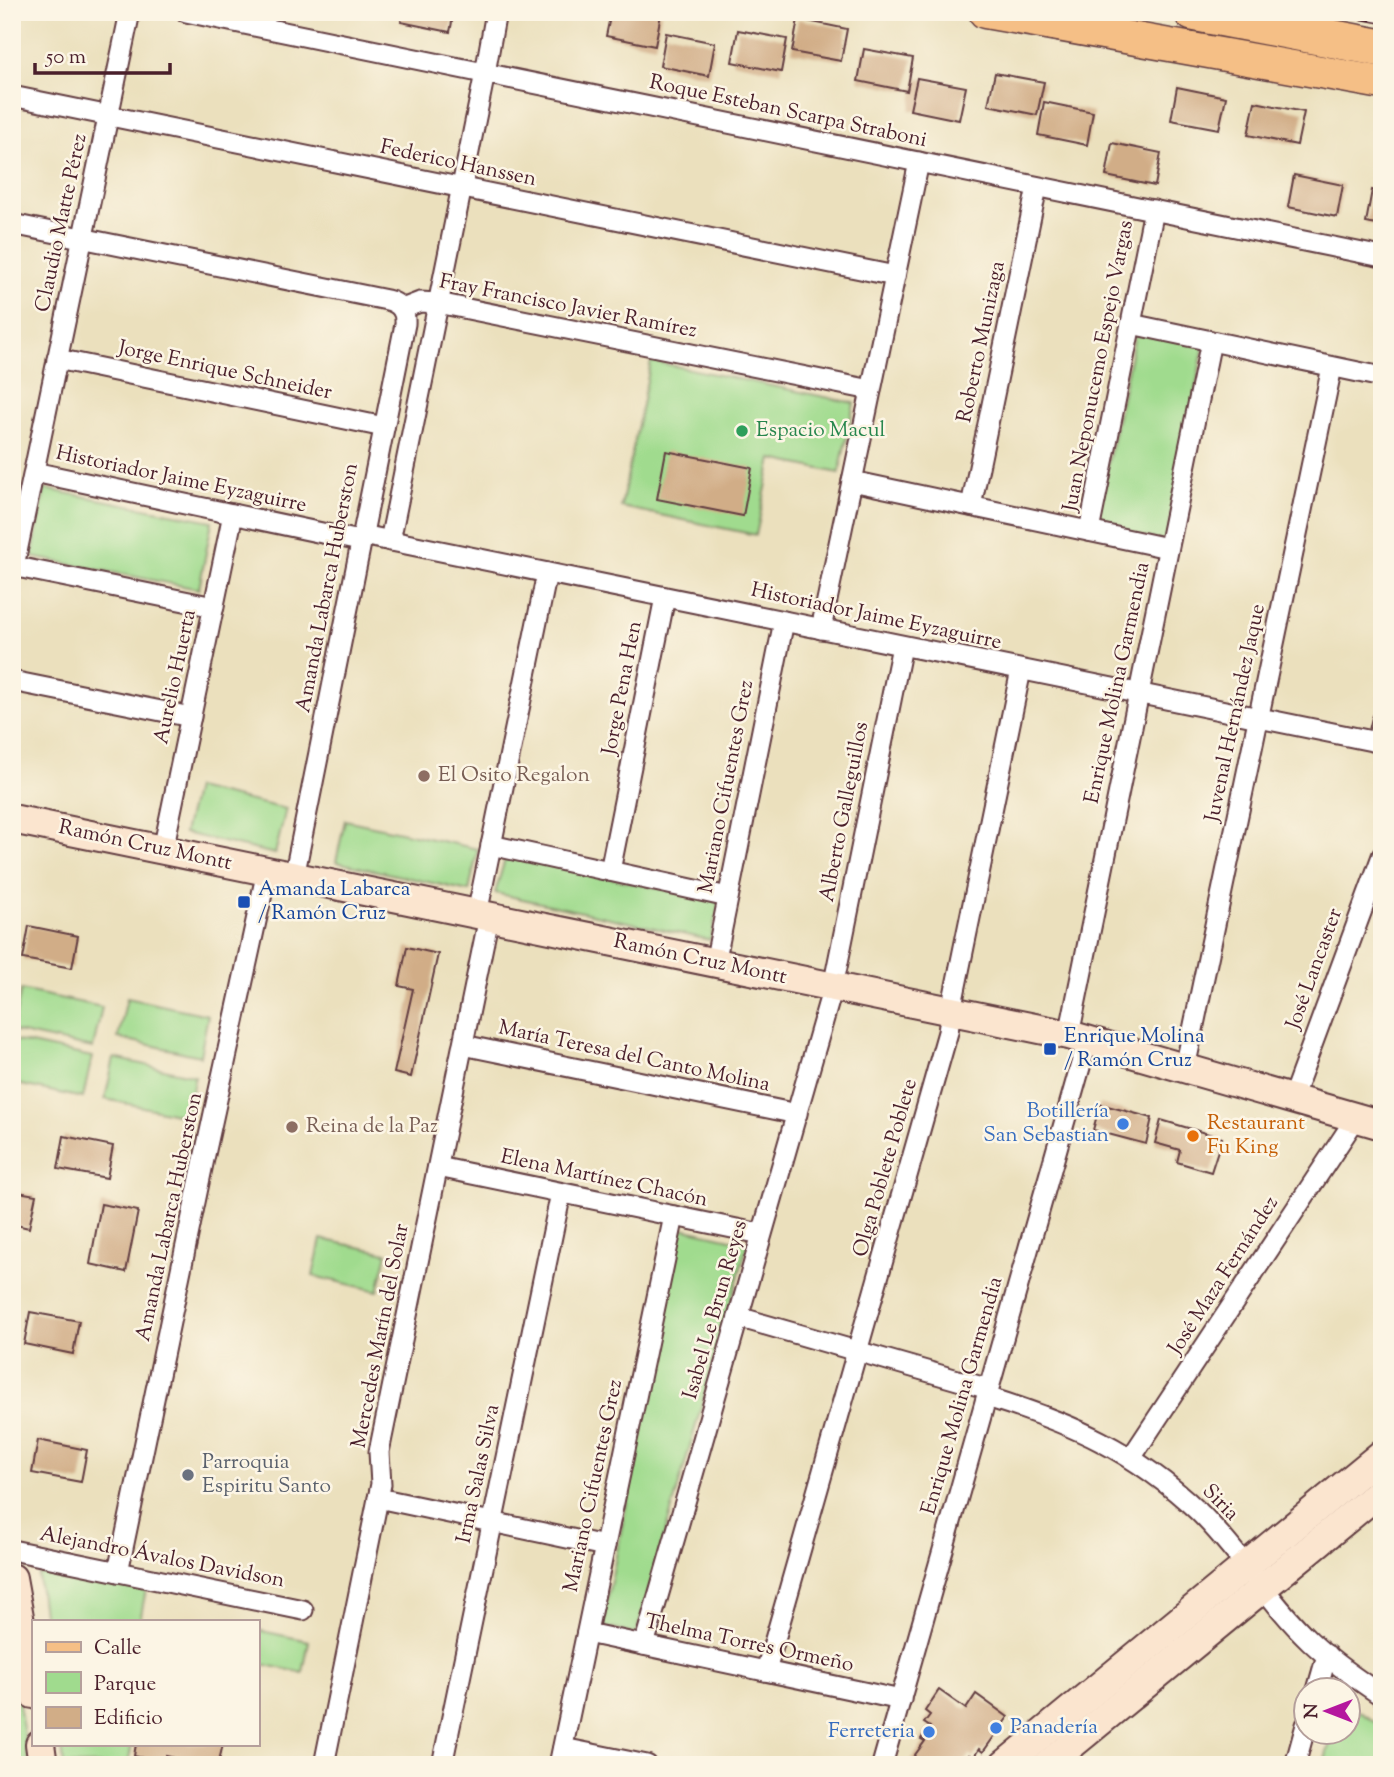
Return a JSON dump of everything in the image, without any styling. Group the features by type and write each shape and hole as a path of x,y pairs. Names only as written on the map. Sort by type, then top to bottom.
{"highway":[{"path":"1193,12 1382,48"}],"main road":[{"path":"985,12 1382,83"}],"street":[{"name":"Claudio Matte Pérez","path":"13,566 130,12"},
{"name":"Roque Esteban Scarpa Straboni","path":"186,12 1382,257"},
{"path":"390,541 496,12"},
{"name":"Federico Hanssen","path":"12,96 895,276"},
{"path":"821,629 919,162"},
{"name":"Roberto Munizaga","path":"971,506 1037,187"},
{"name":"Juan Neponucemo Espejo Vargas","path":"1089,531 1154,210"},
{"path":"12,224 387,300 402,309"},
{"name":"Fray Francisco Javier Ramírez","path":"402,309 420,302 438,303 871,390"},
{"name":"Amanda Labarca Huberston","path":"118,1572 204,1159 280,874 361,538 405,324 402,309"},
{"path":"1131,324 1382,377"},
{"name":"Enrique Molina Garmendia","path":"883,1765 988,1393 1079,1037 1139,694 1211,341"},
{"name":"Jorge Enrique Schneider","path":"57,359 384,428"},
{"name":"Juvenal Hernández Jaque","path":"1185,1068 1332,367"},
{"name":"Historiador Jaime Eyzaguirre","path":"34,472 233,514 390,541 1380,743"},
{"path":"852,481 1168,548"},
{"name":"Aurelio Huerta","path":"163,850 233,514"},
{"path":"13,566 214,607"},
{"name":"Mercedes Marín del Solar","path":"324,1765 378,1498 381,1477 379,1452 463,1045 491,845 547,573"},
{"name":"Jorge Pena Hen","path":"610,871 665,597"},
{"name":"Mariano Cifuentes Grez","path":"715,962 784,621"},
{"name":"Alberto Galleguillos","path":"833,986 902,646"},
{"name":"Olga Poblete Poblete","path":"766,1671 948,1032 1021,670"},
{"path":"12,681 191,717"},
{"path":"1380,743 1382,721"},
{"name":"Ramón Cruz Montt","path":"12,819 1079,1037 1369,1122"},
{"path":"491,845 728,897"},
{"name":"José Lancaster","path":"1292,1099 1382,856"},
{"name":"Isabel Le Brun Reyes","path":"644,1646 833,986"},
{"name":"María Teresa del Canto Molina","path":"463,1045 797,1114"},
{"name":"José Maza Fernández","path":"1131,1458 1369,1122"},
{"name":"Elena Martínez Chacón","path":"438,1167 761,1234"},
{"name":"Irma Salas Silva","path":"442,1765 561,1193"},
{"name":"Mariano Cifuentes Grez","path":"561,1756 674,1216"},
{"name":"Siria","path":"738,1317 988,1393 1066,1424 1131,1458 1164,1481 1201,1514 1296,1626 1327,1656 1382,1696"},
{"path":"1047,1765 1380,1458"},
{"path":"1012,1762 1254,1576 1382,1490"},
{"path":"378,1498 605,1546"},
{"name":"Alejandro Ávalos Davidson","path":"12,1550 303,1610"},
{"path":"12,1578 32,1688"},
{"name":"Thelma Torres Ormeño","path":"587,1633 901,1700"},
{"path":"1321,1676 1327,1656"},
{"path":"40,1746 43,1765"},
{"path":"1295,1765 1301,1746"},
{"path":"561,1756 647,1765"}],"green space":[{"path":"1136,330 1204,345 1166,542 1095,525"},
{"name":"Espacio Macul","path":"651,361 854,403 839,473 772,459 756,535 621,507"},
{"path":"45,489 212,521 199,589 32,557"},
{"path":"195,788 286,809 275,854 184,833"},
{"path":"345,820 478,849 469,891 336,862"},
{"path":"506,856 720,901 710,940 495,893"},
{"path":"21,990 102,1007 93,1048 12,1031"},
{"path":"127,998 208,1015 200,1056 118,1038"},
{"path":"12,1040 92,1057 83,1098 12,1083"},
{"path":"114,1058 195,1076 186,1116 105,1099"},
{"path":"682,1228 748,1243 636,1635 602,1626"},
{"path":"321,1239 387,1253 378,1291 313,1276"},
{"path":"46,1567 146,1589 140,1620 44,1620 38,1576"},
{"path":"259,1630 309,1641 303,1673 259,1663"},
{"path":"12,1660 29,1765 12,1765"},
{"path":"1362,1714 1382,1727 1382,1765 1324,1763 1329,1746 1362,1746"},
{"path":"61,1746 132,1746 128,1765 64,1765"}],"building":[{"path":"403,12 454,12 450,32 401,22"},
{"path":"611,12 661,14 655,46 606,36"},
{"path":"798,19 847,29 841,61 792,52"},
{"path":"738,30 787,39 781,72 732,62"},
{"path":"666,33 715,43 709,76 660,66"},
{"path":"864,49 913,58 907,91 858,81"},
{"path":"995,73 1044,82 1037,115 988,105"},
{"path":"917,78 966,87 959,120 910,110"},
{"path":"1177,87 1226,97 1219,129 1171,120"},
{"path":"1044,102 1093,112 1087,145 1038,135"},
{"path":"1255,102 1304,112 1297,145 1248,135"},
{"path":"1112,143 1161,153 1155,186 1106,176"},
{"path":"1294,175 1343,185 1337,217 1288,207"},
{"path":"1372,190 1382,192 1382,226 1366,223"},
{"path":"666,451 752,468 743,516 657,499"},
{"path":"29,926 78,936 72,968 23,959"},
{"path":"407,947 438,954 411,1077 394,1073 413,989 399,986"},
{"name":"Botillería San Sebastian","path":"1100,1104 1152,1118 1146,1144 1093,1130"},
{"path":"1161,1120 1222,1138 1211,1172 1177,1162 1180,1150 1155,1143"},
{"path":"64,1136 113,1146 107,1178 58,1169"},
{"path":"12,1191 36,1195 29,1228 12,1224"},
{"path":"101,1204 138,1211 126,1272 90,1264"},
{"path":"30,1312 79,1321 73,1354 24,1344"},
{"path":"38,1440 87,1450 81,1482 32,1473"},
{"path":"939,1690 966,1709 976,1694 1008,1717 983,1752 979,1749 973,1758 969,1755 963,1765 912,1765 909,1763 925,1741 921,1739 930,1727 924,1723 930,1715 925,1711"},
{"path":"136,1746 223,1746 218,1765 205,1765 166,1756 165,1763 134,1756"}],"railway":[{"path":"1340,12 1382,20"}],"place":[{"name":"Espacio Macul","path":"742,431"},
{"name":"El Osito Regalon","path":"424,776"},
{"name":"Amanda Labarca / Ramón Cruz","path":"244,902"},
{"name":"Enrique Molina / Ramón Cruz","path":"1050,1049"},
{"name":"Botillería San Sebastian","path":"1123,1124"},
{"name":"Reina de la Paz","path":"292,1127"},
{"name":"Restaurant Fu King","path":"1193,1136"},
{"name":"Parroquia Espiritu Santo","path":"188,1475"},
{"name":"Panadería","path":"996,1728"},
{"name":"Ferreteria","path":"929,1732"}]}
